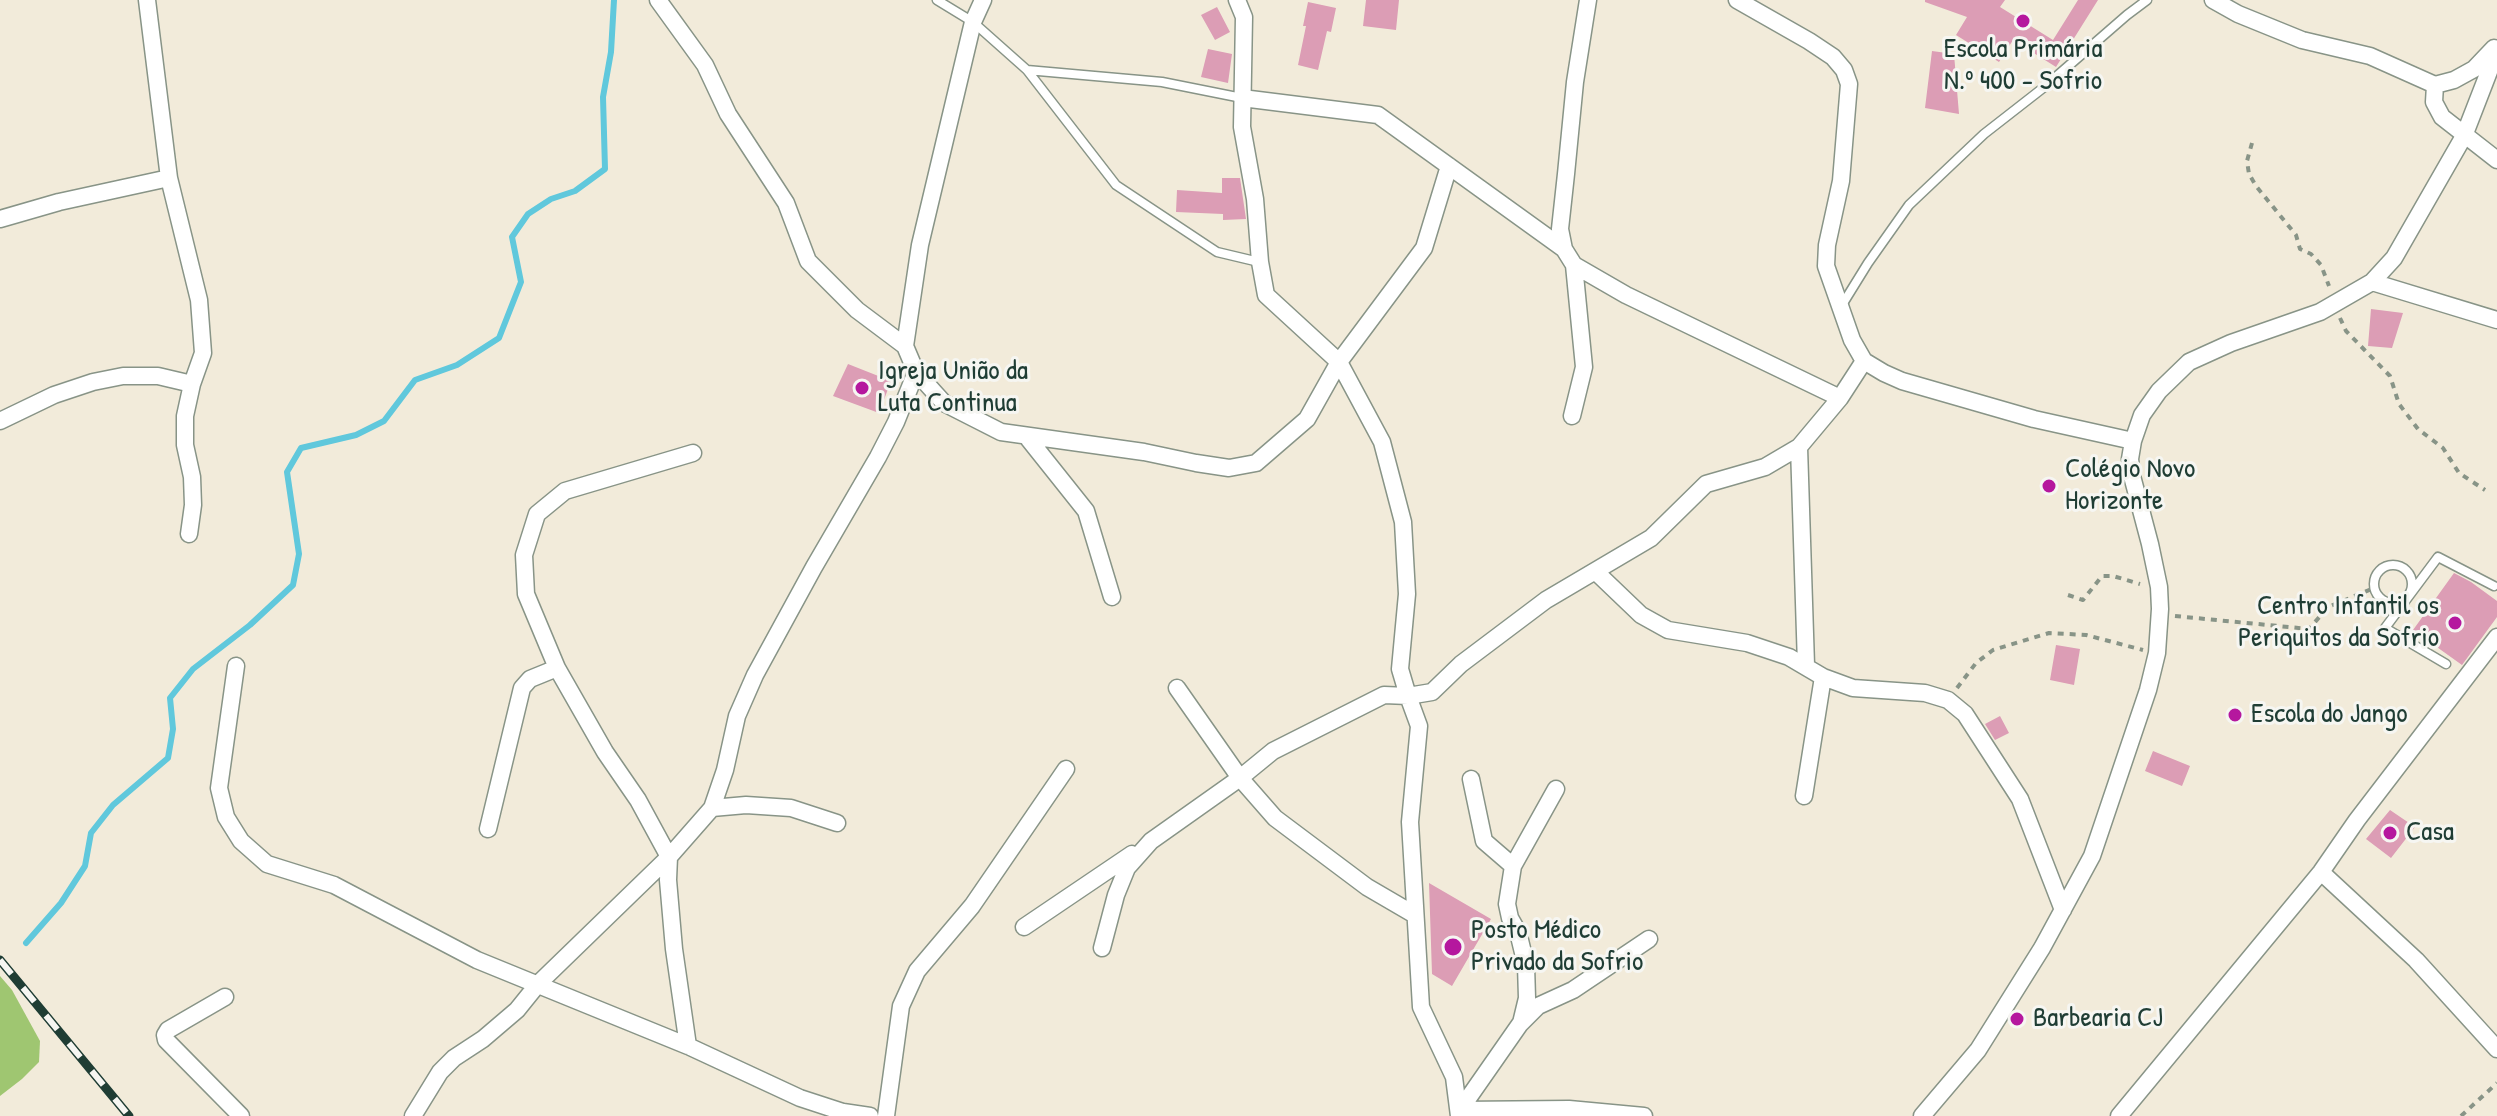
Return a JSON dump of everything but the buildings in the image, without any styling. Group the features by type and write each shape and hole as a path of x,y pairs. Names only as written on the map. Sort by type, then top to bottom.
{"street":[{"path":"147,0 169,178 199,300 203,353 185,416 185,445 192,477 193,505 189,534"},
{"path":"658,0 705,65 728,114 786,203 808,261 857,310 905,346 916,372 944,403 1001,432 1144,452 1229,468 1256,463 1307,419 1339,362 1424,248 1449,166"},
{"path":"905,346 920,245 973,22 983,0"},
{"path":"1237,0 1244,17 1242,127 1255,199 1266,295 1339,362 1382,442 1403,522 1407,594 1400,669 1419,726 1410,822 1421,1007 1454,1077 1460,1113"},
{"path":"1572,416 1584,367 1574,265 1564,249 1560,229 1575,82 1588,0"},
{"path":"1737,0 1833,57 1844,70 1849,84 1841,181 1827,245 1826,266 1852,340 1864,361 1902,381 2034,419 2133,441"},
{"path":"2213,0 2238,14 2302,40 2370,56 2435,85 2454,80 2474,69 2497,44"},
{"path":"1922,1116 1978,1050 2042,948 2092,856 2148,690 2157,653 2160,614 2157,578 2130,459 2142,415 2159,391 2189,362 2327,308 2372,282 2394,258 2464,136 2497,51"},
{"path":"2435,85 2434,102 2442,117 2497,160"},
{"path":"1242,98 1378,115 1564,249"},
{"path":"0,219 59,202 169,178"},
{"path":"1574,265 1626,295 1840,398"},
{"path":"2372,282 2497,320"},
{"path":"1024,927 1151,841 1273,751 1384,695 1408,696 1432,692 1461,664 1546,600 1651,538 1706,484 1765,467 1799,447 1840,398 1864,361"},
{"path":"413,1116 447,1065 517,1010 538,984 669,857 712,808 725,770 737,716 755,675 878,457 916,372"},
{"path":"0,421 54,395 123,376 158,376 192,384"},
{"path":"1027,437 1086,511 1112,597"},
{"path":"1799,447 1806,665"},
{"path":"688,1046 674,949 669,857 557,668 526,594 524,555 537,514 565,491 693,453"},
{"path":"1595,571 1641,615 1668,630 1747,643 1789,657 1823,677 1853,688 1925,693 1948,700 1965,714 2020,799 2063,910"},
{"path":"2119,1116 2321,872 2497,637"},
{"path":"236,666 219,788 226,817 241,841 267,864 334,885 477,960 688,1046 800,1098 843,1112 870,1116"},
{"path":"488,829 522,688 530,679 557,668"},
{"path":"1804,796 1823,677"},
{"path":"1177,688 1240,778 1275,818 1367,887 1415,915"},
{"path":"886,1116 901,1006 917,971 972,906 1066,769"},
{"path":"1471,779 1484,841 1513,866"},
{"path":"1520,1024 1527,998 1526,965 1507,904 1513,866 1556,789"},
{"path":"712,808 746,805 791,808 837,823"},
{"path":"1102,948 1116,895 1127,868 1151,841"},
{"path":"2321,872 2416,960 2497,1049"},
{"path":"1460,1113 1520,1024 1538,1006 1573,990 1649,939"},
{"path":"225,997 168,1030 165,1035 166,1040 241,1116"},
{"path":"1460,1113 1569,1109 1644,1116"}],"lane":[{"path":"937,0 973,22 1027,70 1116,185 1217,252 1260,262"},
{"path":"1841,307 1909,205 1984,134 2147,0"},
{"path":"1027,70 1162,82 1242,98"},
{"path":"2446,664 2385,628 2438,557 2494,586"},
{"path":"2392,564 2399,565 2413,579 2408,597 2398,603 2386,602 2374,588 2380,569 2392,564"}],"path":[{"path":"2252,143 2247,161 2249,174 2296,235 2300,249 2311,254 2327,278 2330,290 2327,308 2390,376 2399,404 2418,429 2443,448 2459,473 2485,490"},
{"path":"2068,595 2083,600 2102,576 2149,586 2157,578"},
{"path":"2160,614 2309,629 2328,607 2374,588"},
{"path":"1948,700 1976,663 1993,650 2049,633 2086,635 2157,653"},
{"path":"2461,1116 2497,1083"}],"green space":[{"path":"0,976 12,990 40,1041 39,1062 0,1096"}],"waterway":[{"path":"26,943 61,903 85,866 91,833 113,805 168,758 173,729 170,698 193,669 250,625 293,585 299,554 287,472 301,448 356,435 384,421 415,380 457,365 499,338 521,282 512,237 528,214 551,199 575,191 605,169 603,97 611,52 614,0"}],"railway":[{"path":"0,960 129,1116"}],"place":[{"name":"Escola Primária N.º 400 - Sofrio","path":"2023,21"},
{"name":"Igreja União da Luta Continua","path":"862,388"},
{"name":"Colégio Novo Horizonte","path":"2049,486"},
{"name":"Centro Infantil os Periquitos da Sofrio","path":"2455,623"},
{"name":"Escola do Jango","path":"2235,715"},
{"name":"Casa","path":"2390,833"},
{"name":"Posto Médico Privado da Sofrio","path":"1453,947"},
{"name":"Barbearia CJ","path":"2017,1019"}]}
